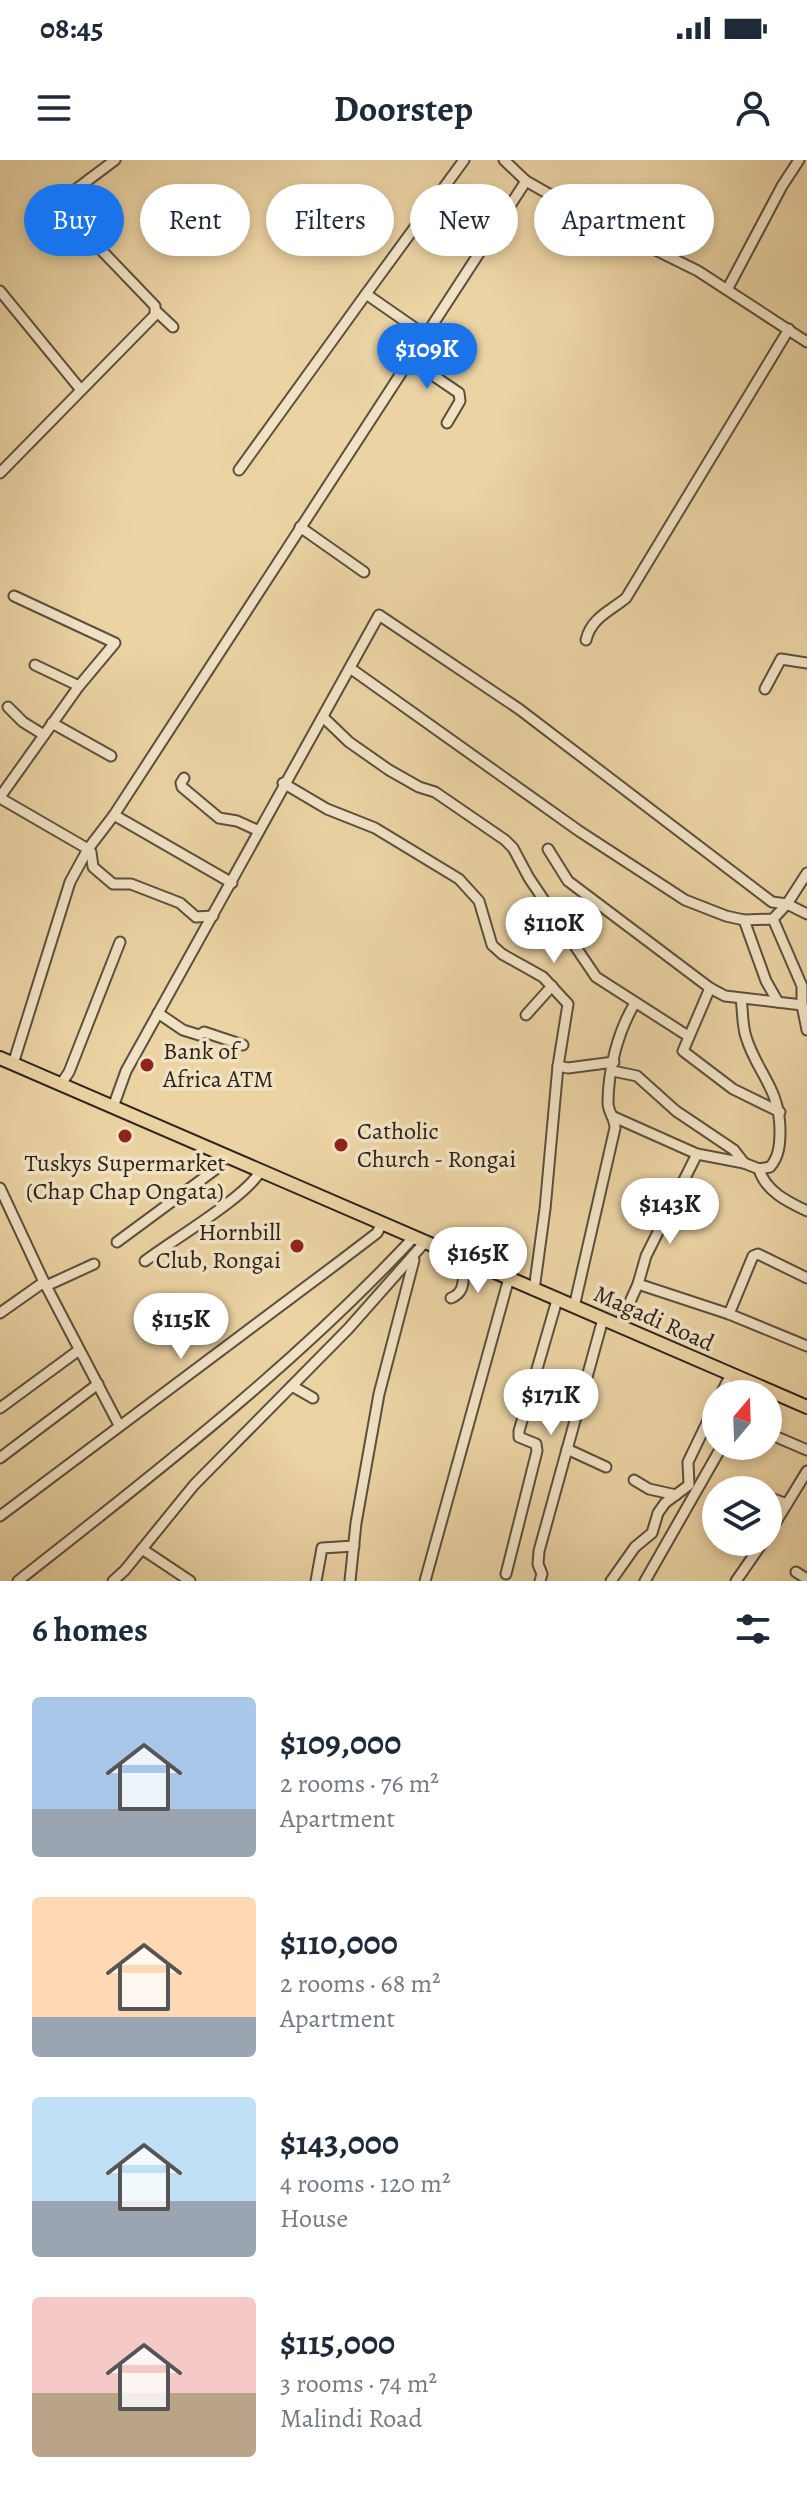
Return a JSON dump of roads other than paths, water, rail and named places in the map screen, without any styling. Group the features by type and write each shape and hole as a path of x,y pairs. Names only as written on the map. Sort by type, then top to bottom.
{"highway":[{"name":"Magadi Road","path":"6,1061 619,1326 732,1380"},
{"name":"Magadi Road","path":"782,1399 807,1407"}],"street":[{"path":"115,160 63,199 59,206 173,327"},
{"path":"239,470 464,160"},
{"path":"728,288 799,160"},
{"path":"505,161 526,181 728,288 807,342"},
{"path":"6,1061 70,882 526,181"},
{"path":"0,291 81,390"},
{"path":"366,294 425,335"},
{"path":"0,473 156,311"},
{"path":"586,640 591,625 626,598 789,329"},
{"path":"409,359 459,393 460,401 447,423"},
{"path":"300,527 364,572"},
{"path":"14,596 114,641 114,645 79,686 0,797 90,850 93,867 113,884 131,884 180,903 196,917 213,916"},
{"path":"113,1107 126,1071 232,883 283,783 379,615 519,709 772,902 787,904 807,914"},
{"path":"765,689 781,659 807,663"},
{"path":"35,665 79,686"},
{"path":"350,668 579,831 685,900 744,920 773,919 805,877"},
{"path":"8,707 23,722 44,735"},
{"path":"323,717 349,742 389,770 435,792 505,840 596,977 688,1036"},
{"path":"52,723 111,756"},
{"path":"184,778 182,787 219,818 237,821 259,831"},
{"path":"283,783 327,809 375,828 459,879 479,901 492,945 543,977 562,996 569,1009 558,1066 534,1290"},
{"path":"114,815 232,883"},
{"path":"548,849 568,881 710,988 725,996 741,999 802,1005"},
{"path":"773,919 802,986 807,1030"},
{"path":"744,920 766,981 778,1002"},
{"path":"61,1084 69,1072 120,942"},
{"path":"526,1015 552,986"},
{"path":"710,988 683,1051 733,1089 780,1112"},
{"path":"614,1117 697,1154 759,1169 770,1167 777,1158 780,1112 769,1082 747,1040 741,999"},
{"path":"574,1307 615,1128 608,1105 613,1066 621,1032 635,1003"},
{"path":"158,1013 183,1030 199,1035 204,1032 243,1045"},
{"path":"558,1066 613,1066 637,1076 676,1111 734,1150 744,1163"},
{"path":"117,1242 220,1166 222,1153"},
{"path":"619,1326 638,1284 646,1256 697,1154"},
{"path":"759,1169 768,1186 786,1201 807,1211"},
{"path":"145,1261 232,1199 256,1180 261,1170"},
{"path":"0,1188 45,1284 119,1425"},
{"path":"0,1516 377,1233 382,1223"},
{"path":"350,1581 356,1523 377,1419 379,1394 420,1240"},
{"path":"18,1581 247,1397 420,1240"},
{"path":"729,1314 753,1256 758,1254 807,1278"},
{"path":"113,1581 125,1576 142,1549 194,1485 416,1255"},
{"path":"451,1298 458,1295 463,1287 463,1268 467,1260"},
{"path":"0,1313 45,1284 94,1264"},
{"path":"425,1581 509,1278"},
{"path":"638,1284 729,1314 807,1346"},
{"path":"506,1574 537,1451 536,1444 519,1437 519,1431 557,1300"},
{"path":"540,1581 539,1551 603,1319"},
{"path":"0,1408 79,1350"},
{"path":"0,1458 98,1384"},
{"path":"292,1386 313,1398"},
{"path":"611,1581 635,1547 652,1533 658,1513 665,1503 689,1485 688,1462 702,1433"},
{"path":"782,1439 807,1450"},
{"path":"567,1449 606,1467"},
{"path":"645,1581 714,1460"},
{"path":"782,1512 807,1471"},
{"path":"634,1480 649,1489 676,1495"},
{"path":"782,1502 787,1504"},
{"path":"316,1581 322,1548 354,1546"},
{"path":"142,1549 190,1581"},
{"path":"736,1581 753,1556"},
{"path":"796,1572 807,1579"}],"place":[{"name":"Bank of Africa ATM","path":"147,1065"},
{"name":"Tuskys Supermarket (Chap Chap Ongata)","path":"125,1136"},
{"name":"Catholic Church - Rongai","path":"341,1145"},
{"name":"Hornbill Club, Rongai","path":"297,1246"}]}
